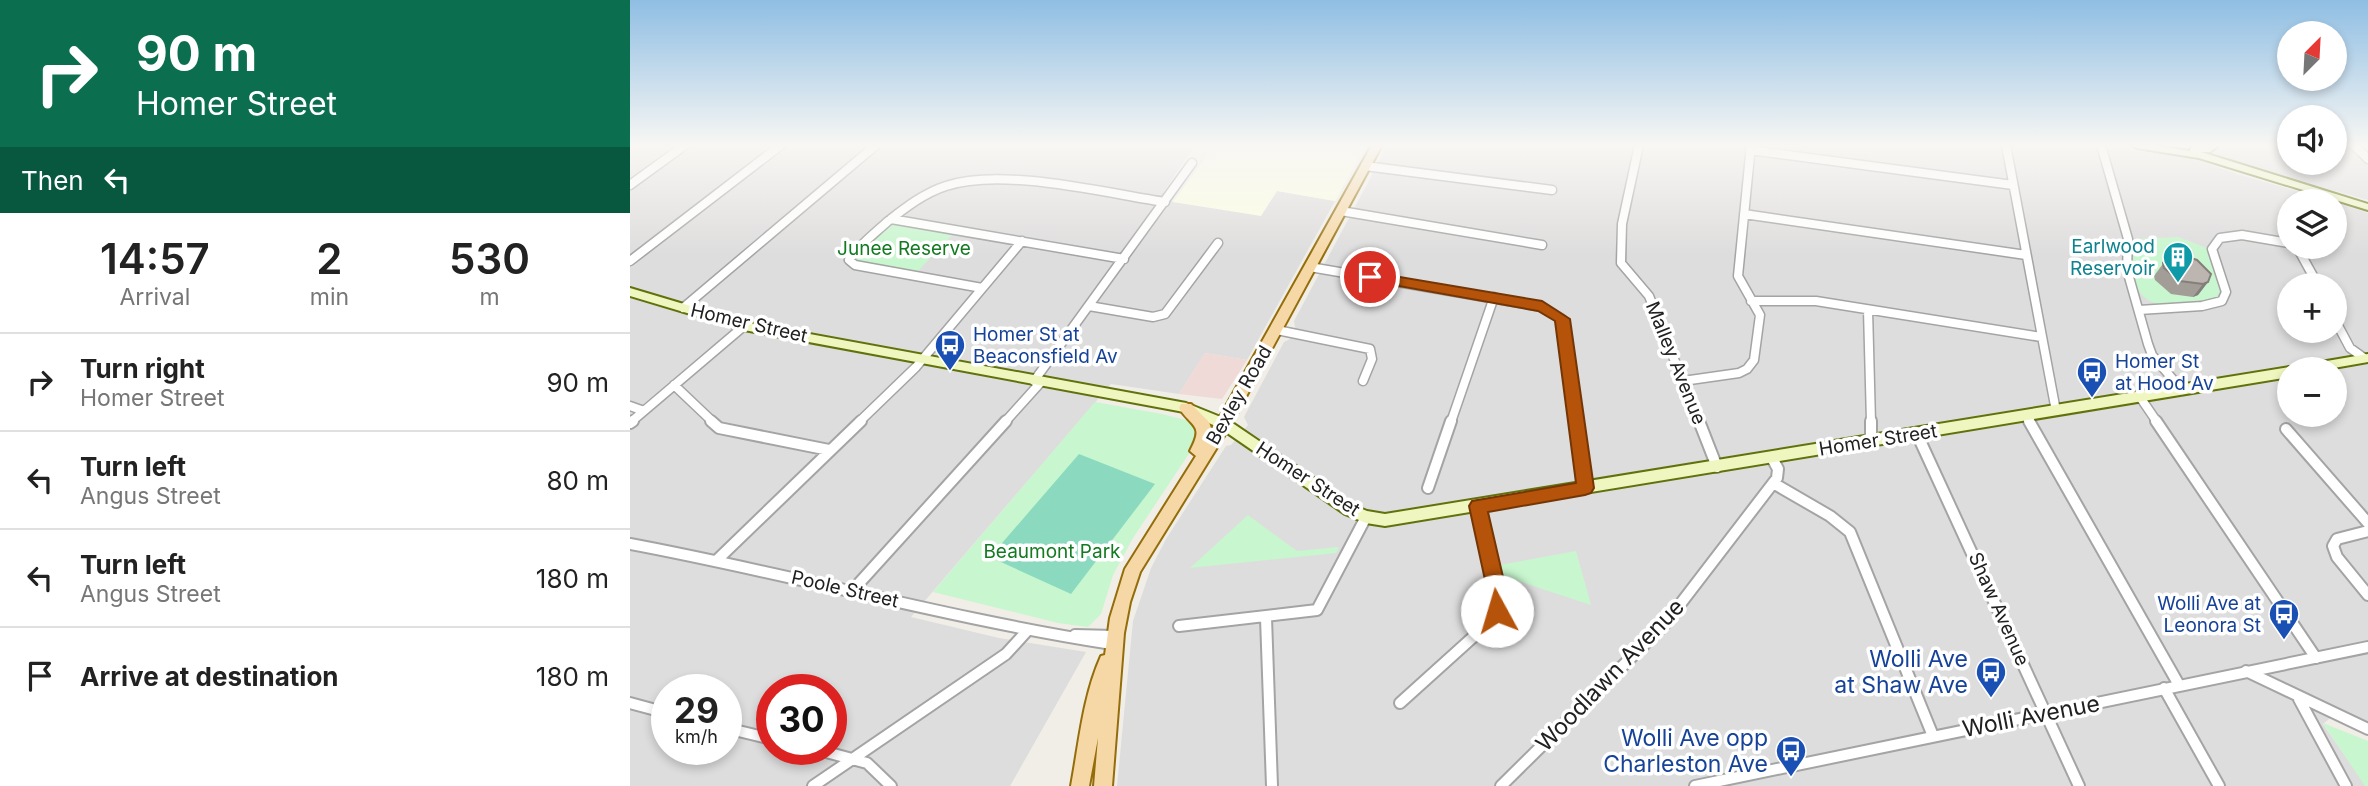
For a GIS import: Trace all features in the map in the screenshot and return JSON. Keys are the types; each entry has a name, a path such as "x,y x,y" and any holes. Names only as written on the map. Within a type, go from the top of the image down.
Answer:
{"main road":[{"name":"Bexley Road","path":"1080,786 1097,697 1124,592 1133,569 1224,424 1357,182"},
{"path":"1186,408 1201,421 1205,432 1189,467 1187,482"},
{"name":"Bexley Road","path":"1103,786 1113,642"}],"street":[{"path":"630,261 733,182"},
{"path":"683,308 830,182"},
{"path":"961,182 925,194 891,219 851,256 850,263 982,288"},
{"path":"1033,182 1165,202"},
{"path":"852,591 1037,381 1179,182"},
{"path":"1488,182 1552,190"},
{"name":"Malley Avenue","path":"1631,182 1619,257 1622,265 1649,296 1717,467"},
{"path":"1683,381 1738,373 1751,366 1755,358 1760,314 1738,276 1747,182"},
{"path":"1990,182 2013,185"},
{"path":"2012,182 2056,411"},
{"path":"2112,182 2128,239 2125,261 2152,355 2182,390"},
{"path":"2286,182 2368,207"},
{"path":"1341,211 1542,245"},
{"path":"1744,214 2026,254"},
{"path":"891,219 1125,259"},
{"path":"2139,310 2202,306 2222,301 2226,292 2212,249 2220,238 2242,234 2277,241"},
{"path":"717,560 922,360 1021,242"},
{"path":"1089,306 1153,317 1165,314 1218,243"},
{"path":"1310,267 1548,309 1562,319 1585,488"},
{"name":"Homer Street","path":"630,292 744,326 1186,408 1224,424 1346,508 1366,517 1394,520 2277,374"},
{"path":"1428,488 1494,298"},
{"path":"1751,301 1807,300 2041,337"},
{"path":"1868,310 1871,441"},
{"path":"630,423 744,326"},
{"path":"1277,330 1370,349 1372,359 1363,381"},
{"path":"2347,342 2350,348 2366,358"},
{"path":"2347,361 2366,358"},
{"path":"674,385 719,428 829,450"},
{"path":"2140,397 2316,658"},
{"path":"630,406 644,411"},
{"path":"2026,415 2179,685"},
{"path":"2286,429 2368,523"},
{"name":"Shaw Avenue","path":"1917,434 2079,786"},
{"path":"1772,458 1779,474 1773,484 1830,516 1850,532 1933,736"},
{"name":"Woodlawn Avenue","path":"1502,786 1665,624 1773,484"},
{"path":"1400,703 1492,620 1497,611 1499,603 1478,506"},
{"path":"1178,626 1266,618 1317,610 1366,517"},
{"path":"2368,531 2334,542 2333,551 2368,595"},
{"name":"Poole Street","path":"630,544 717,560 1027,631 1113,642"},
{"path":"1266,618 1272,786"},
{"path":"813,786 1006,654 1027,631"},
{"name":"Wolli Avenue","path":"1695,786 2368,648"},
{"path":"2246,671 2368,729"},
{"path":"2164,688 2219,786"},
{"path":"2298,697 2346,786"},
{"path":"630,703 651,709"},
{"path":"847,757 867,763 891,786"}],"shaded area":[{"path":"630,182 1171,182 1163,193 1173,202 1277,191 1335,201 1247,360 1205,353 1179,394 1111,384 911,617 999,638 1086,652 1010,786 630,786"},
{"path":"1188,182 1346,182 1335,201 1277,191 1261,216 1173,202"},
{"path":"1368,182 2264,182 2290,189 2277,189 2277,259 2347,259 2347,206 2368,213 2368,722 2339,711 2323,724 2366,786 1117,786 1133,621 1151,568 1166,539 1226,446 1231,445 1248,425 1244,417 1284,342 1290,339 1295,327 1294,321"},
{"path":"2302,182 2368,182 2368,200 2347,194 2347,189 2328,189"},
{"path":"1205,353 1247,360 1222,399 1179,394"}],"green space":[{"name":"Junee Reserve","path":"894,222 953,234 916,273 854,260"},
{"path":"2178,237 2207,248 2220,291 2216,298 2201,303 2168,305 2145,298 2138,290 2133,268 2135,239"},
{"name":"Beaumont Park","path":"1095,402 1197,423 1194,446 1133,538 1113,575 1101,614 1088,627 1058,623 933,592"},
{"path":"1079,454 1155,484 1071,594 990,557"},
{"path":"1248,515 1297,551 1339,547 1336,553 1190,568"},
{"path":"1576,551 1591,605 1503,576 1500,565"},
{"path":"2323,723 2368,741 2368,786 2365,786"}],"building":[{"path":"2181,255 2197,260 2211,274 2208,282 2203,284 2180,281 2164,268 2163,263 2168,257"}],"place":[{"name":"Earlwood Reservoir","path":"2178,284"},
{"name":"Homer St at Beaconsfield Av","path":"950,372"},
{"name":"Homer St at Hood Av","path":"2092,399"},
{"name":"Wolli Ave at Leonora St","path":"2284,641"},
{"name":"Wolli Ave at Shaw Ave","path":"1991,699"},
{"name":"Wolli Ave opp Charleston Ave","path":"1791,778"}],"route":[{"path":"1370,277 1542,307 1562,319 1585,488 1478,506 1499,603 1497,611"}]}
